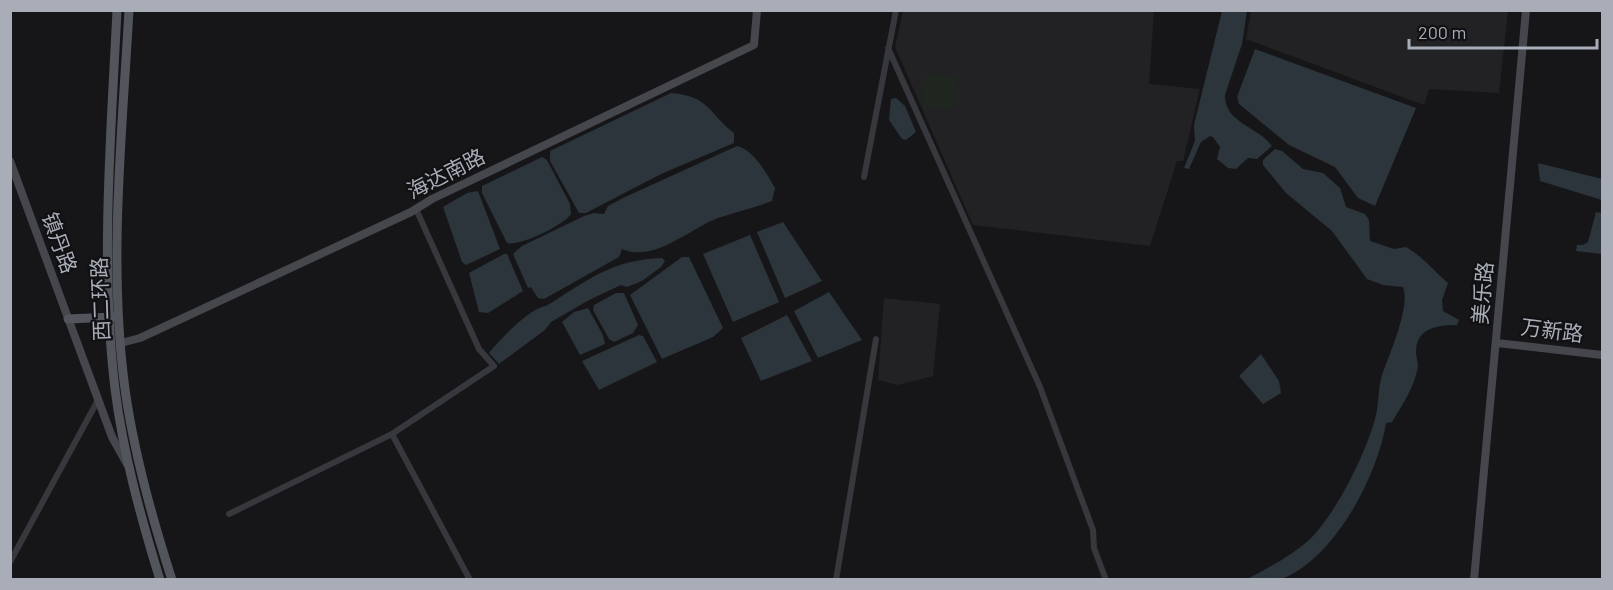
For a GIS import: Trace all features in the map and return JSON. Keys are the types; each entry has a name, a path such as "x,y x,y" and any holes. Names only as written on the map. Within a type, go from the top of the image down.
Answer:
{"main road":[{"name":"西二环路","path":"117,10 107,246 114,317 121,343 125,389 149,509 172,579"},
{"name":"西二环路","path":"129,10 114,317 115,390 139,511 160,579"},
{"path":"68,319 114,317"},
{"path":"131,470 141,468"}],"street":[{"name":"海达南路","path":"121,343 140,339 416,209 432,199 754,45 757,10"},
{"path":"864,177 896,10"},
{"name":"美乐路","path":"1474,579 1526,10"},
{"path":"888,48 1040,387 1093,530 1094,548 1106,579"},
{"name":"镇丹路","path":"10,161 112,437 131,470"},
{"path":"229,514 392,434 494,366 479,349 416,209"},
{"path":"836,579 876,339"},
{"name":"万新路","path":"1497,343 1602,356"},
{"path":"10,562 98,400"},
{"path":"392,434 470,579"}],"shaded area":[{"path":"903,11 1154,11 1149,84 1200,89 1183,161 1177,161 1150,246 973,225 895,47"},
{"path":"1222,11 1247,11 1242,44 1225,95 1226,105 1236,119 1266,139 1272,146 1257,159 1248,158 1236,169 1228,168 1217,159 1220,147 1210,136 1201,142 1189,169 1184,168 1195,141 1194,125"},
{"path":"1251,11 1508,11 1499,93 1429,89 1424,105 1246,39"},
{"path":"1255,49 1416,108 1375,206 1358,198 1335,167 1289,145 1239,104 1237,97"},
{"path":"926,74 956,77 953,110 922,107"},
{"path":"671,93 694,98 708,107 734,133 734,143 661,174 586,213 579,213 550,161 550,151"},
{"path":"896,98 905,106 916,132 906,140 902,139 889,120 891,99"},
{"path":"737,146 749,152 768,176 775,188 772,201 718,218 659,248 646,252 622,249 619,257 544,299 538,298 531,287 528,288 513,254 522,246 584,216 594,213 604,214 608,206 623,198"},
{"path":"1275,149 1282,151 1303,169 1323,173 1340,188 1346,207 1365,214 1369,220 1370,241 1394,249 1406,247 1428,264 1448,283 1442,300 1443,311 1459,320 1457,325 1436,327 1424,332 1420,337 1416,352 1418,366 1411,388 1392,422 1386,423 1374,466 1364,489 1337,533 1303,567 1284,578 1266,580 1247,579 1287,556 1309,540 1330,515 1358,464 1372,430 1381,380 1402,318 1405,295 1403,287 1383,285 1367,279 1332,231 1286,193 1263,165 1263,160"},
{"path":"542,157 547,160 570,204 571,214 560,224 541,234 521,242 507,243 482,193 482,186"},
{"path":"1538,163 1602,179 1602,200 1540,181"},
{"path":"478,191 500,249 466,265 462,262 443,207 467,193"},
{"path":"1596,212 1602,213 1602,254 1576,251 1577,245 1588,242"},
{"path":"783,222 822,281 785,298 757,232"},
{"path":"750,235 779,302 733,322 703,254"},
{"path":"507,254 523,291 488,313 479,312 469,273"},
{"path":"682,257 689,257 723,328 713,337 662,359 630,295"},
{"path":"662,258 665,261 661,267 642,281 627,287 621,285 551,322 545,330 499,364 489,353 507,333 532,312 588,280 614,267"},
{"path":"829,292 862,340 818,358 794,311"},
{"path":"616,293 624,293 638,325 633,333 614,342 609,339 593,310 594,305"},
{"path":"884,298 940,304 933,376 898,385 878,380"},
{"path":"588,308 603,335 605,344 580,355 562,322 574,312"},
{"path":"787,315 812,361 761,381 741,338"},
{"path":"639,335 643,336 657,362 599,390 582,361"},
{"path":"1261,354 1279,381 1281,393 1263,404 1239,376"}]}
